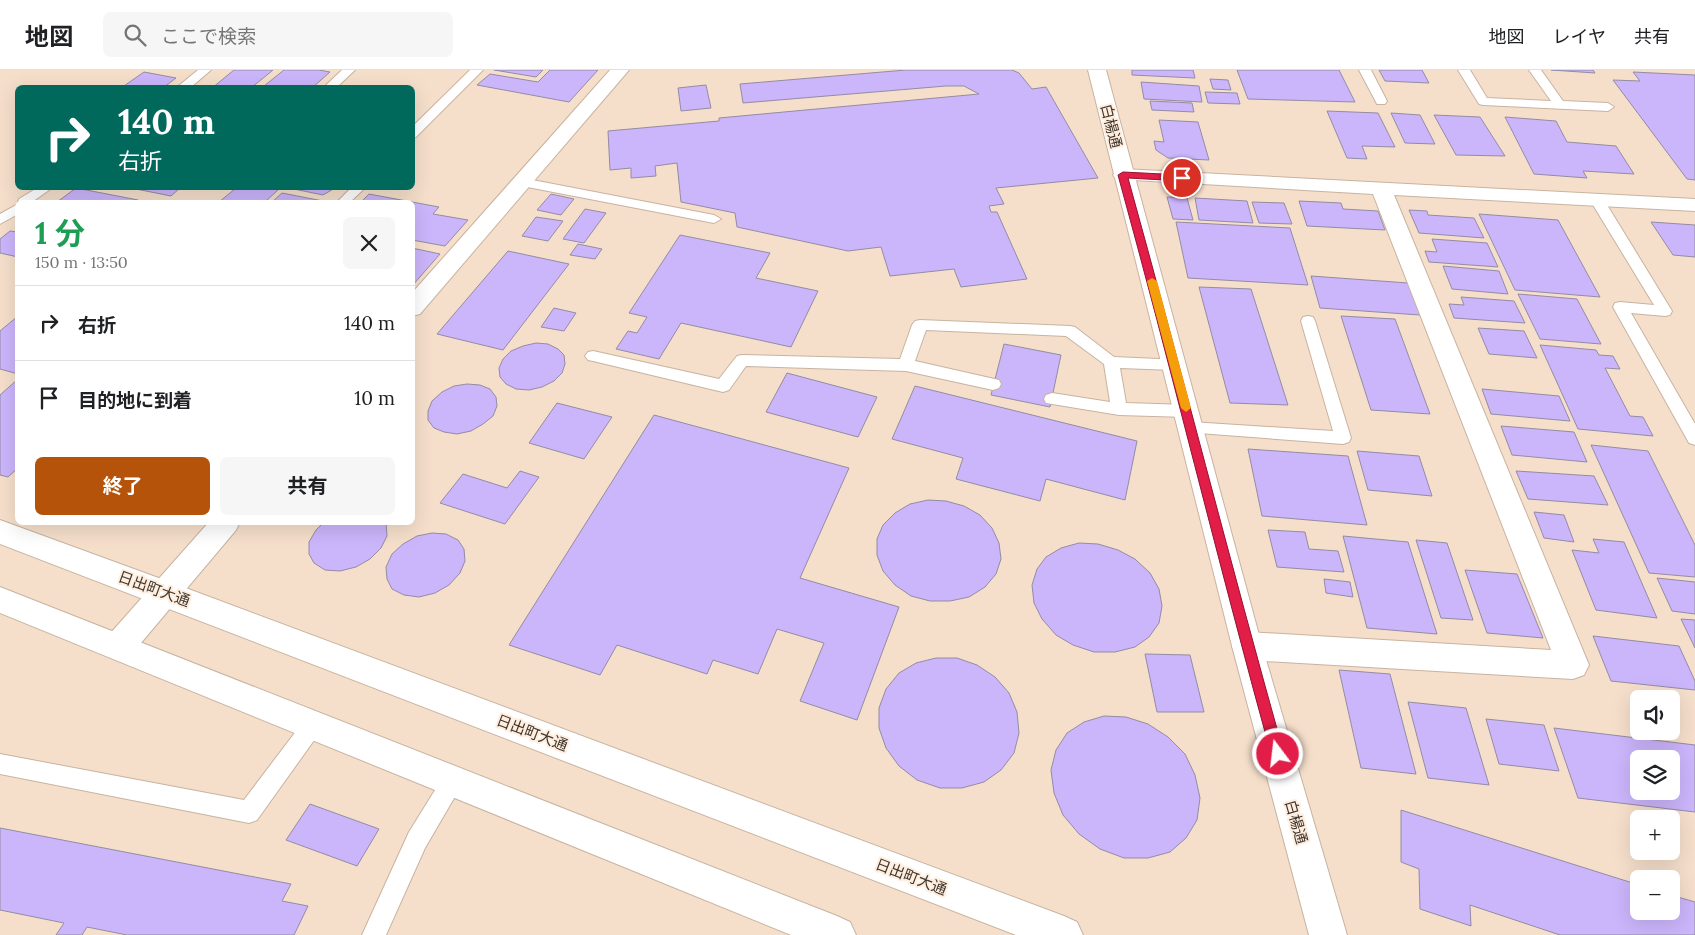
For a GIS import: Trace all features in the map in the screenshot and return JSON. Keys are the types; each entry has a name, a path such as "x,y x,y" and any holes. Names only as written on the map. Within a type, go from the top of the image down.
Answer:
{"street":[{"path":"415,305 620,70"},
{"name":"白楊通","path":"1097,70 1247,646 1328,935"},
{"path":"1123,175 1695,205"},
{"path":"1247,646 1573,665 1381,189"},
{"path":"119,646 223,525"},
{"name":"日出町大通","path":"0,532 1064,935"},
{"path":"0,600 119,646 837,935"}],"lane":[{"path":"186,85 206,70"},
{"path":"332,85 349,70"},
{"path":"415,131 477,70"},
{"path":"1365,70 1381,101"},
{"path":"1464,70 1483,101 1608,107"},
{"path":"1535,70 1560,105"},
{"path":"522,182 714,220"},
{"path":"27,200 42,190"},
{"path":"345,200 356,190"},
{"path":"1598,200 1665,311 1620,307 1695,438"},
{"path":"0,220 15,210"},
{"path":"1052,399 1189,420 1343,438 1308,321"},
{"path":"906,365 920,325 1070,331 1111,362 1175,364"},
{"path":"593,356 723,386 742,360 906,365 993,384"},
{"path":"1111,362 1119,409"},
{"path":"0,764 249,812 313,725"},
{"path":"374,935 417,840 453,781"}],"building":[{"path":"234,70 273,70 255,85 216,85"},
{"path":"284,70 319,70 330,72 315,85 265,85"},
{"path":"494,70 543,70 536,77"},
{"path":"550,70 598,70 569,102 477,85 490,74 538,82"},
{"path":"906,70 1012,70 1019,73 1032,89 1046,87 1098,178 996,188 1004,204 989,206 991,212 997,212 1027,279 961,287 954,269 890,276 881,247 848,251 737,227 735,213 681,202 677,163 655,166 656,176 631,178 631,168 610,170 608,131 719,121 719,118 979,94 964,86 946,86 743,103 740,84"},
{"path":"1132,70 1193,70 1195,78 1132,75"},
{"path":"1237,70 1339,70 1355,102 1248,99"},
{"path":"1379,70 1422,70 1429,83 1385,81"},
{"path":"1551,70 1593,70 1595,73"},
{"path":"144,72 176,78 167,85 125,85"},
{"path":"1633,72 1695,75 1695,180 1687,179 1613,80 1640,81"},
{"path":"1210,79 1228,80 1231,90 1213,89"},
{"path":"1141,82 1199,86 1202,102 1144,99"},
{"path":"706,85 711,108 681,111 678,88"},
{"path":"1205,92 1237,93 1240,104 1208,103"},
{"path":"1150,101 1192,103 1194,112 1152,110"},
{"path":"1327,111 1378,113 1395,147 1362,146 1367,159 1347,158"},
{"path":"1391,113 1420,115 1435,144 1405,143"},
{"path":"1434,115 1480,117 1505,156 1456,155"},
{"path":"1505,117 1556,121 1567,142 1616,146 1634,174 1583,171 1587,178 1534,174"},
{"path":"1159,120 1198,122 1209,160 1168,158 1156,150 1154,141 1164,142"},
{"path":"73,190 86,190 138,200 60,200"},
{"path":"141,190 178,190 171,196"},
{"path":"234,190 278,190 267,200 221,200"},
{"path":"299,190 332,190 323,195"},
{"path":"282,193 318,200 274,200"},
{"path":"369,194 401,200 363,200"},
{"path":"551,194 574,199 561,215 537,210"},
{"path":"1167,197 1187,198 1193,220 1173,219"},
{"path":"1195,198 1247,201 1253,223 1199,220"},
{"path":"1299,201 1341,203 1343,209 1378,211 1385,230 1307,226"},
{"path":"1252,202 1284,203 1292,224 1259,223"},
{"path":"415,203 439,207 433,214 468,220 445,246 415,241"},
{"path":"585,209 606,213 584,243 563,239"},
{"path":"1409,210 1427,211 1428,215 1474,218 1484,238 1419,233"},
{"path":"1479,214 1558,220 1600,297 1515,290"},
{"path":"536,217 563,221 548,241 522,236"},
{"path":"1176,222 1290,228 1308,285 1188,278"},
{"path":"1651,222 1695,225 1695,257 1673,255"},
{"path":"10,231 15,232 15,256 0,253 0,239"},
{"path":"680,235 770,253 756,278 818,291 791,347 681,323 659,359 616,349 628,331 637,333 647,317 629,313"},
{"path":"1432,239 1487,243 1498,267 1429,262 1425,251 1437,252"},
{"path":"578,244 602,249 595,259 570,255"},
{"path":"415,249 440,254 415,283"},
{"path":"508,251 569,264 503,350 437,334"},
{"path":"1443,266 1499,271 1508,294 1452,289"},
{"path":"1311,276 1408,283 1420,315 1320,308"},
{"path":"1199,287 1251,289 1288,405 1230,403"},
{"path":"1518,294 1577,299 1601,344 1540,339"},
{"path":"1461,297 1514,301 1525,323 1454,318 1449,304 1464,305"},
{"path":"554,308 576,313 564,331 541,327"},
{"path":"1341,316 1395,319 1430,414 1371,410"},
{"path":"15,318 15,373 0,369 0,331"},
{"path":"1478,328 1524,331 1537,358 1489,354"},
{"path":"536,343 548,344 558,349 564,355 565,364 562,373 554,381 542,387 529,390 516,389 506,384 500,377 499,368 503,359 511,351"},
{"path":"1004,344 1061,355 1050,407 991,395"},
{"path":"1540,345 1596,350 1599,355 1613,356 1620,369 1605,368 1630,416 1643,417 1653,436 1578,429"},
{"path":"787,373 877,397 858,437 766,412"},
{"path":"15,382 15,471 8,477 0,475 0,395"},
{"path":"480,385 490,389 496,397 497,406 493,416 471,431 457,434 434,428 428,420 428,411 432,401 442,392 454,386"},
{"path":"915,386 1137,441 1125,500 1046,479 1040,501 956,479 963,458 892,439"},
{"path":"1482,389 1559,396 1570,421 1491,414"},
{"path":"557,403 612,417 584,459 529,443"},
{"path":"654,415 849,468 800,578 899,607 857,720 800,701 824,643 777,629 758,674 713,660 707,674 617,645 600,675 509,645"},
{"path":"1501,426 1574,432 1587,462 1512,455"},
{"path":"1591,445 1648,451 1695,545 1695,577 1649,573"},
{"path":"1248,449 1348,456 1367,525 1262,516"},
{"path":"1357,451 1419,456 1432,496 1368,490"},
{"path":"520,471 539,477 505,524 440,503 463,474 507,488"},
{"path":"1516,471 1594,476 1608,505 1528,499"},
{"path":"928,500 946,501 964,506 980,515 992,528 999,543 1001,559 996,574 985,587 969,597 950,601 930,601 911,596 895,585 883,571 877,555 877,539 883,525 895,513 910,504"},
{"path":"1534,512 1564,515 1574,542 1544,538"},
{"path":"321,525 386,525 387,536 381,548 370,559 356,567 340,571 325,570 314,563 309,554 309,542"},
{"path":"1268,530 1305,532 1309,549 1338,551 1344,572 1277,567"},
{"path":"432,533 446,534 458,540 464,549 465,561 460,573 449,585 435,593 419,597 404,595 392,589 387,579 386,567 392,554 403,544 417,536"},
{"path":"1343,536 1408,542 1437,634 1367,628"},
{"path":"1593,539 1624,542 1657,618 1596,610 1572,550 1599,553"},
{"path":"1416,540 1447,543 1473,620 1441,618"},
{"path":"1079,543 1098,544 1118,550 1135,559 1150,573 1159,589 1162,606 1159,623 1149,637 1135,647 1115,652 1094,652 1073,645 1056,635 1042,619 1034,603 1032,585 1037,569 1046,557 1061,548"},
{"path":"1465,570 1517,574 1543,638 1487,633"},
{"path":"1657,578 1695,582 1695,614 1672,611"},
{"path":"1324,579 1350,582 1353,597 1326,593"},
{"path":"1681,619 1695,620 1695,648"},
{"path":"1593,636 1679,646 1695,681 1695,690 1611,681"},
{"path":"1145,654 1190,655 1204,712 1157,712"},
{"path":"936,658 957,658 977,665 995,677 1009,693 1017,712 1019,733 1014,753 1001,770 984,782 962,788 940,788 917,780 899,766 886,748 879,728 879,708 886,689 899,673 916,663"},
{"path":"1339,670 1390,674 1416,774 1361,768"},
{"path":"1408,702 1466,708 1489,785 1428,778"},
{"path":"1104,716 1126,717 1148,724 1168,737 1185,754 1195,775 1200,798 1197,820 1186,838 1170,852 1148,858 1124,858 1100,849 1079,834 1063,815 1054,793 1051,770 1056,750 1067,733 1084,722"},
{"path":"1486,719 1544,725 1559,771 1499,764"},
{"path":"1554,728 1630,737 1630,740 1654,740 1695,745 1695,812 1578,798"},
{"path":"310,804 379,829 357,866 286,840"},
{"path":"1401,810 1630,882 1630,920 1680,920 1680,898 1695,902 1695,935 1560,935 1470,905 1471,926 1420,909 1419,869 1401,862"},
{"path":"0,828 291,884 282,901 308,906 294,935 127,935 87,927 82,935 56,935 64,923 0,910"}],"slow traffic":[{"path":"1152,281 1186,408"}],"route":[{"path":"1182,178 1123,175 1175,364 1247,646 1278,754"}]}
